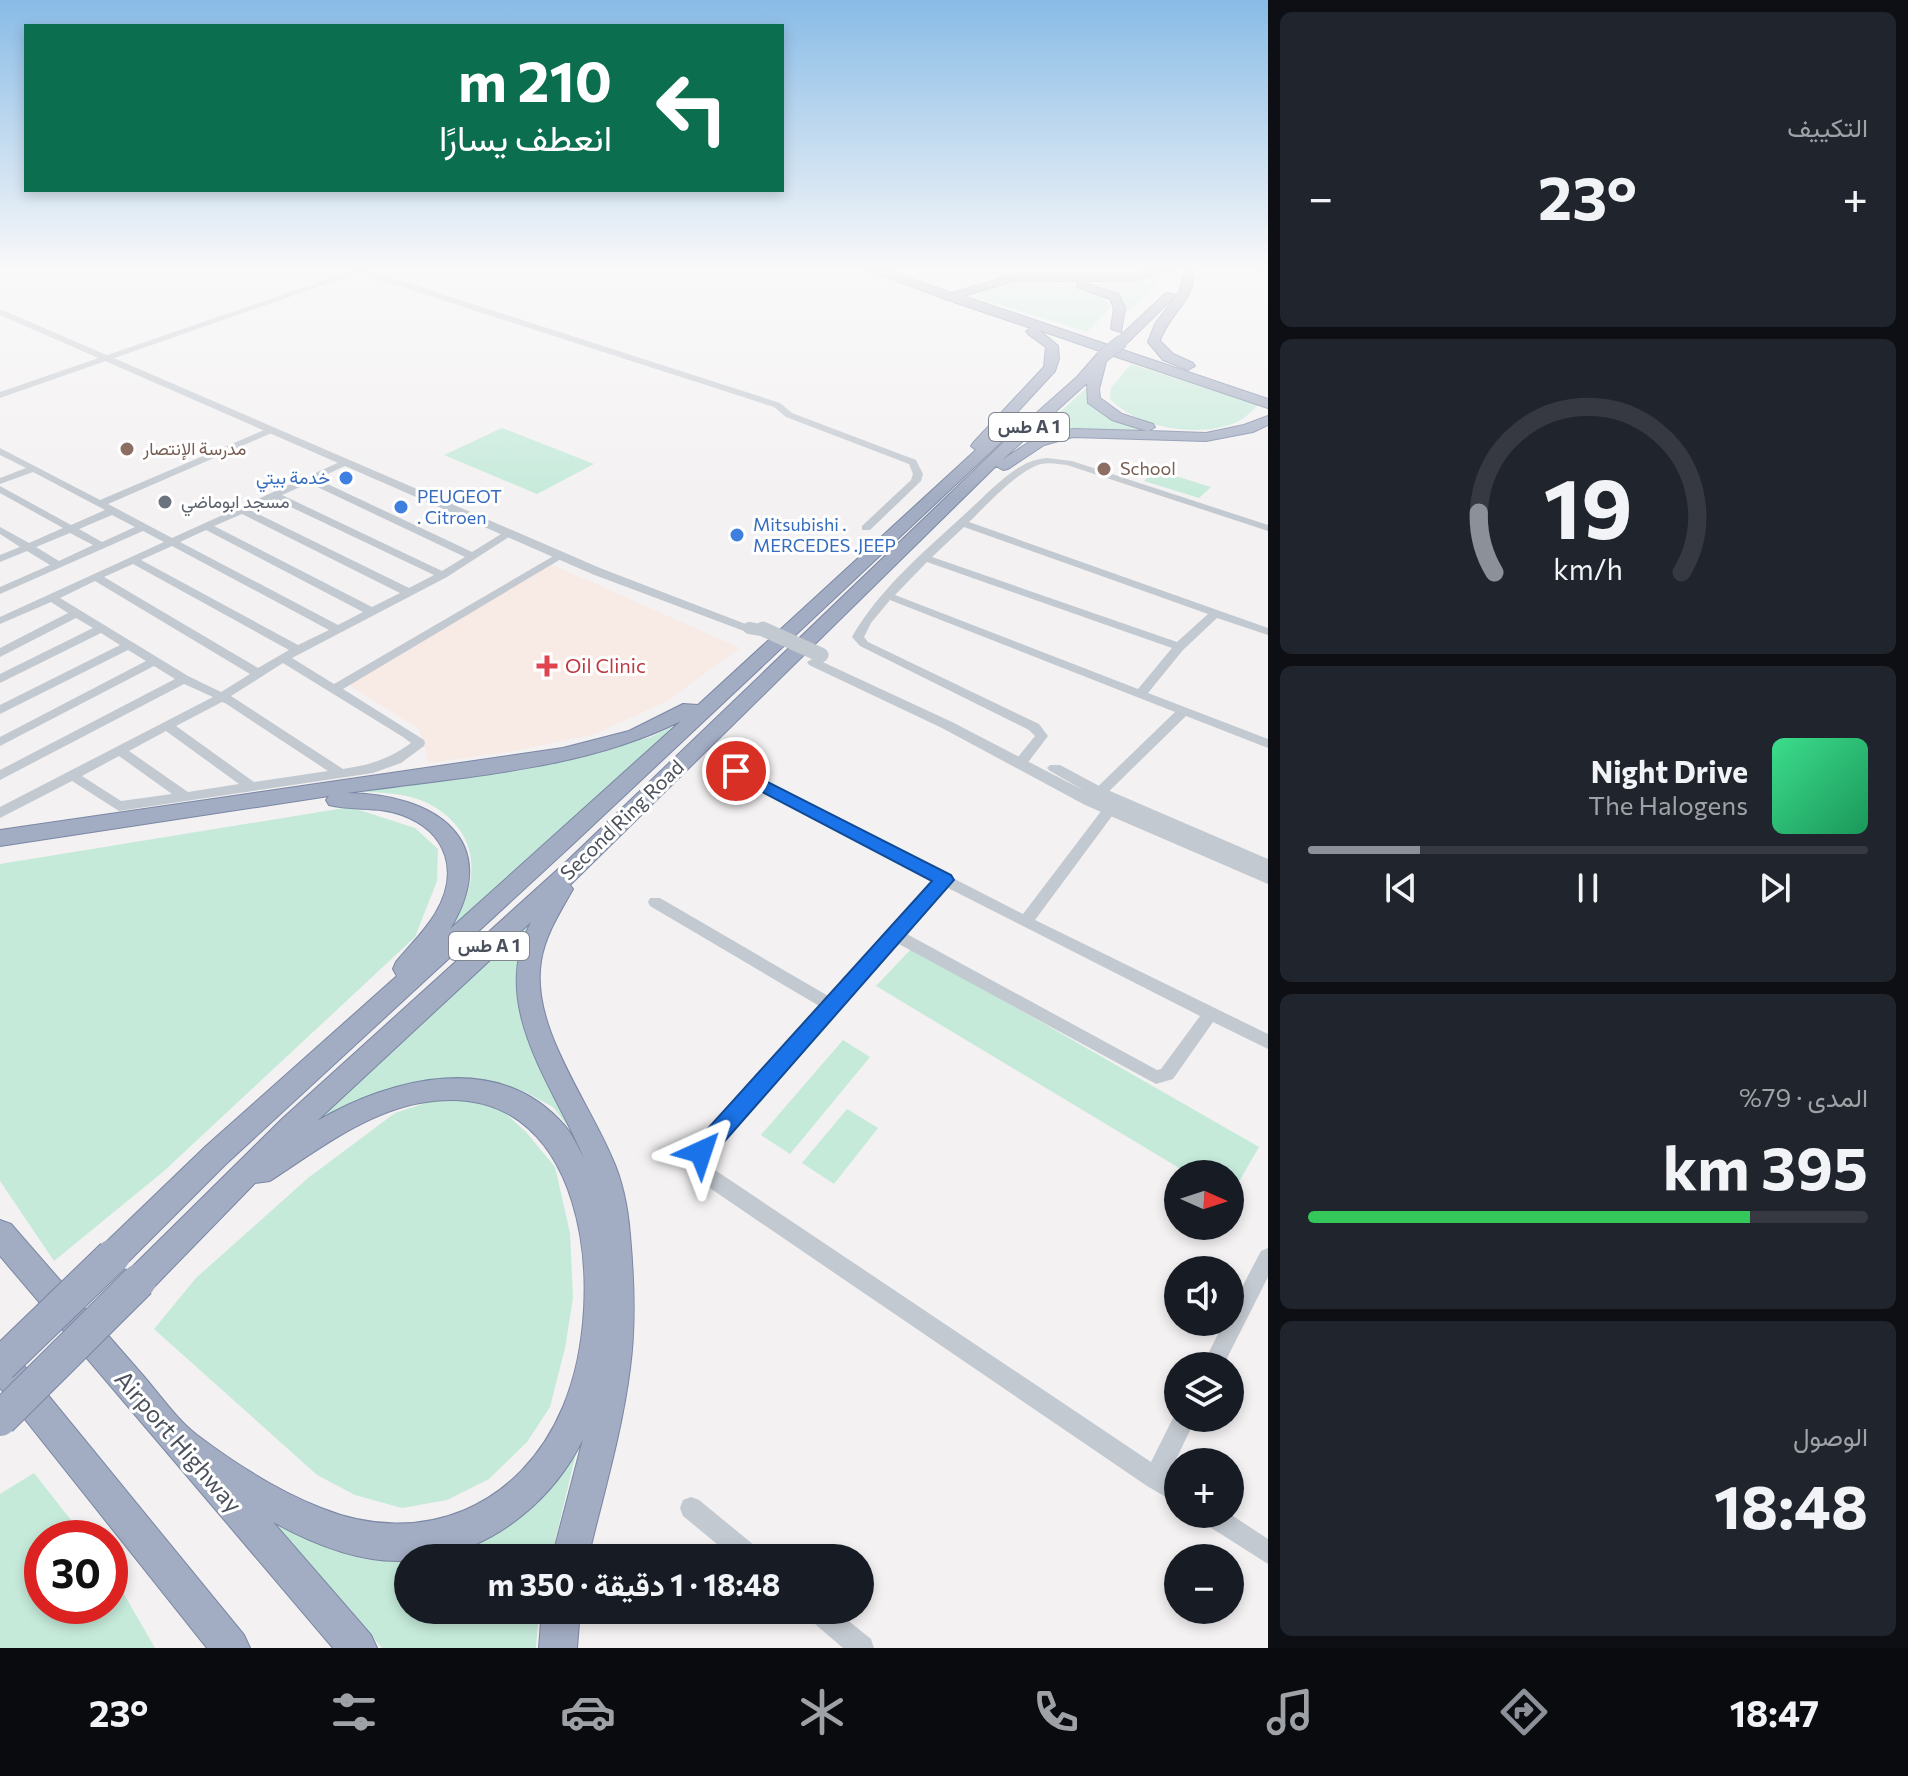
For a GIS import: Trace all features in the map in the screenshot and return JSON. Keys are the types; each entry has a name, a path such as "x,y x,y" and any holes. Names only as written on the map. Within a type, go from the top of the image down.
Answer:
{"highway":[{"path":"955,486 1050,368 1052,346"},
{"path":"1097,346 1268,401"},
{"path":"1107,346 1098,357 1092,389 1093,400 1107,412 1169,431 1207,432 1237,426 1268,410"},
{"path":"1108,346 1241,389"},
{"path":"1158,346 1168,357 1268,401"},
{"name":"Second Ring Road","path":"0,1419 219,1198 574,868 955,486 1012,442 1082,380 1098,357"},
{"name":"Second Ring Road","path":"0,1363 216,1155 565,839 722,690 1098,357"},
{"path":"955,486 1056,437 1087,432 1206,437 1248,429 1268,420"},
{"path":"0,838 563,754 636,735 722,690"},
{"path":"0,850 334,800 364,798 416,810 435,821 450,837 458,858 458,884 452,905 437,928 368,1015"},
{"path":"573,1544 613,1369 618,1318 615,1232 609,1190 599,1158 541,1037 529,994 527,972 540,927 574,868"},
{"path":"179,1443 261,1498 332,1530 368,1540 408,1543 450,1535 492,1519 530,1488 548,1464 579,1409 594,1344 599,1282 595,1236 585,1192 572,1157 549,1128 510,1100 485,1091 461,1088 418,1090 377,1103 344,1118 219,1198"},
{"name":"Airport Highway","path":"0,1234 358,1648"},
{"path":"0,1363 231,1648"},
{"path":"558,1648 560,1624"}],"street":[{"path":"79,346 561,556 749,628 758,636 818,659 1095,796 1268,866"},
{"path":"0,395 141,346"},
{"path":"595,346 777,405 789,415 913,462 918,474 916,481 866,528"},
{"path":"99,504 271,430"},
{"path":"0,451 338,630"},
{"path":"1024,759 1042,736 1034,727 860,640 858,634 925,558 1016,474 1033,462 1046,459 1078,466 1268,528"},
{"path":"0,621 344,463"},
{"path":"0,481 33,469"},
{"path":"309,479 474,557"},
{"path":"0,489 102,546"},
{"path":"274,495 443,575"},
{"path":"242,510 409,593"},
{"path":"0,559 112,511"},
{"path":"963,523 1268,632"},
{"path":"206,526 372,612"},
{"path":"0,591 143,527"},
{"path":"0,530 58,565"},
{"path":"0,813 220,698 283,658 443,575 510,533"},
{"path":"334,689 561,556"},
{"path":"925,558 1179,647"},
{"path":"135,561 298,650"},
{"path":"0,574 16,583"},
{"path":"97,578 259,674"},
{"path":"889,596 1268,744"},
{"path":"52,598 184,679 229,700 341,774"},
{"path":"0,653 76,613"},
{"path":"1140,694 1179,647 1216,613"},
{"path":"0,679 103,628"},
{"path":"0,710 128,645"},
{"path":"72,775 119,806 383,767 419,741 283,658"},
{"path":"0,742 155,661"},
{"path":"0,776 184,679"},
{"path":"1095,796 1184,711"},
{"path":"167,726 252,787"},
{"path":"120,751 186,797"},
{"path":"736,771 1025,922 1268,1042"},
{"path":"1095,796 1110,809 1268,878"},
{"path":"1025,922 1110,809"},
{"path":"944,880 834,1007 701,1152 697,1164 700,1169 1164,1484"},
{"path":"655,902 834,1007"},
{"path":"897,936 1156,1077 1167,1074 1210,1014"},
{"path":"1219,1352 1268,1257"},
{"path":"1155,1478 1178,1432"},
{"path":"691,1508 735,1544"},
{"path":"1231,1528 1268,1552"},
{"path":"833,1624 862,1648"}],"shaded area":[{"name":"Oil Clinic","path":"548,563 740,648 667,701 595,734 514,751 429,763 419,729 349,685"}],"green space":[{"path":"1131,364 1258,405 1242,419 1224,426 1189,430 1154,424 1137,418 1110,399 1111,388"},
{"path":"1090,385 1090,398 1149,431 1187,436 1083,431 1035,442 1030,439"},
{"path":"502,428 594,464 537,494 444,455"},
{"path":"1156,470 1211,487 1199,498 1144,481"},
{"path":"681,722 440,942 453,925 469,888 472,869 470,851 462,834 450,819 422,800 346,791 572,756 651,737"},
{"path":"350,807 415,828 438,849 437,881 415,937 164,1171 54,1261 0,1181 0,864"},
{"path":"547,903 523,957 573,1133 553,1107 525,1092 494,1082 445,1079 303,1135"},
{"path":"912,948 1259,1147 1244,1173 1244,1160 1166,1160 876,986"},
{"path":"843,1040 870,1057 790,1154 761,1135"},
{"path":"435,1100 473,1100 504,1112 526,1132 555,1167 570,1233 573,1298 565,1348 550,1407 527,1442 489,1479 447,1500 402,1508 355,1495 317,1475 154,1329 196,1278 308,1178 395,1113"},
{"path":"847,1109 878,1128 834,1184 802,1163"},
{"path":"577,1449 554,1544 472,1544 492,1535"},
{"path":"34,1473 71,1520 24,1520 24,1624 128,1624 128,1601 155,1648 0,1648 0,1494"},
{"path":"268,1517 394,1552 394,1624 538,1624 536,1648 382,1648"}],"place":[{"name":"مدرسة الإنتصار","path":"127,449"},
{"name":"School","path":"1104,469"},
{"name":"خدمة بيتي","path":"346,478"},
{"name":"مسجد ابوماضي","path":"165,502"},
{"name":"PEUGEOT . Citroen","path":"401,507"},
{"name":"Mitsubishi . MERCEDES .JEEP","path":"737,535"},
{"name":"Oil Clinic","path":"547,666"}],"route":[{"path":"701,1152 876,960 944,880 736,771"}]}
